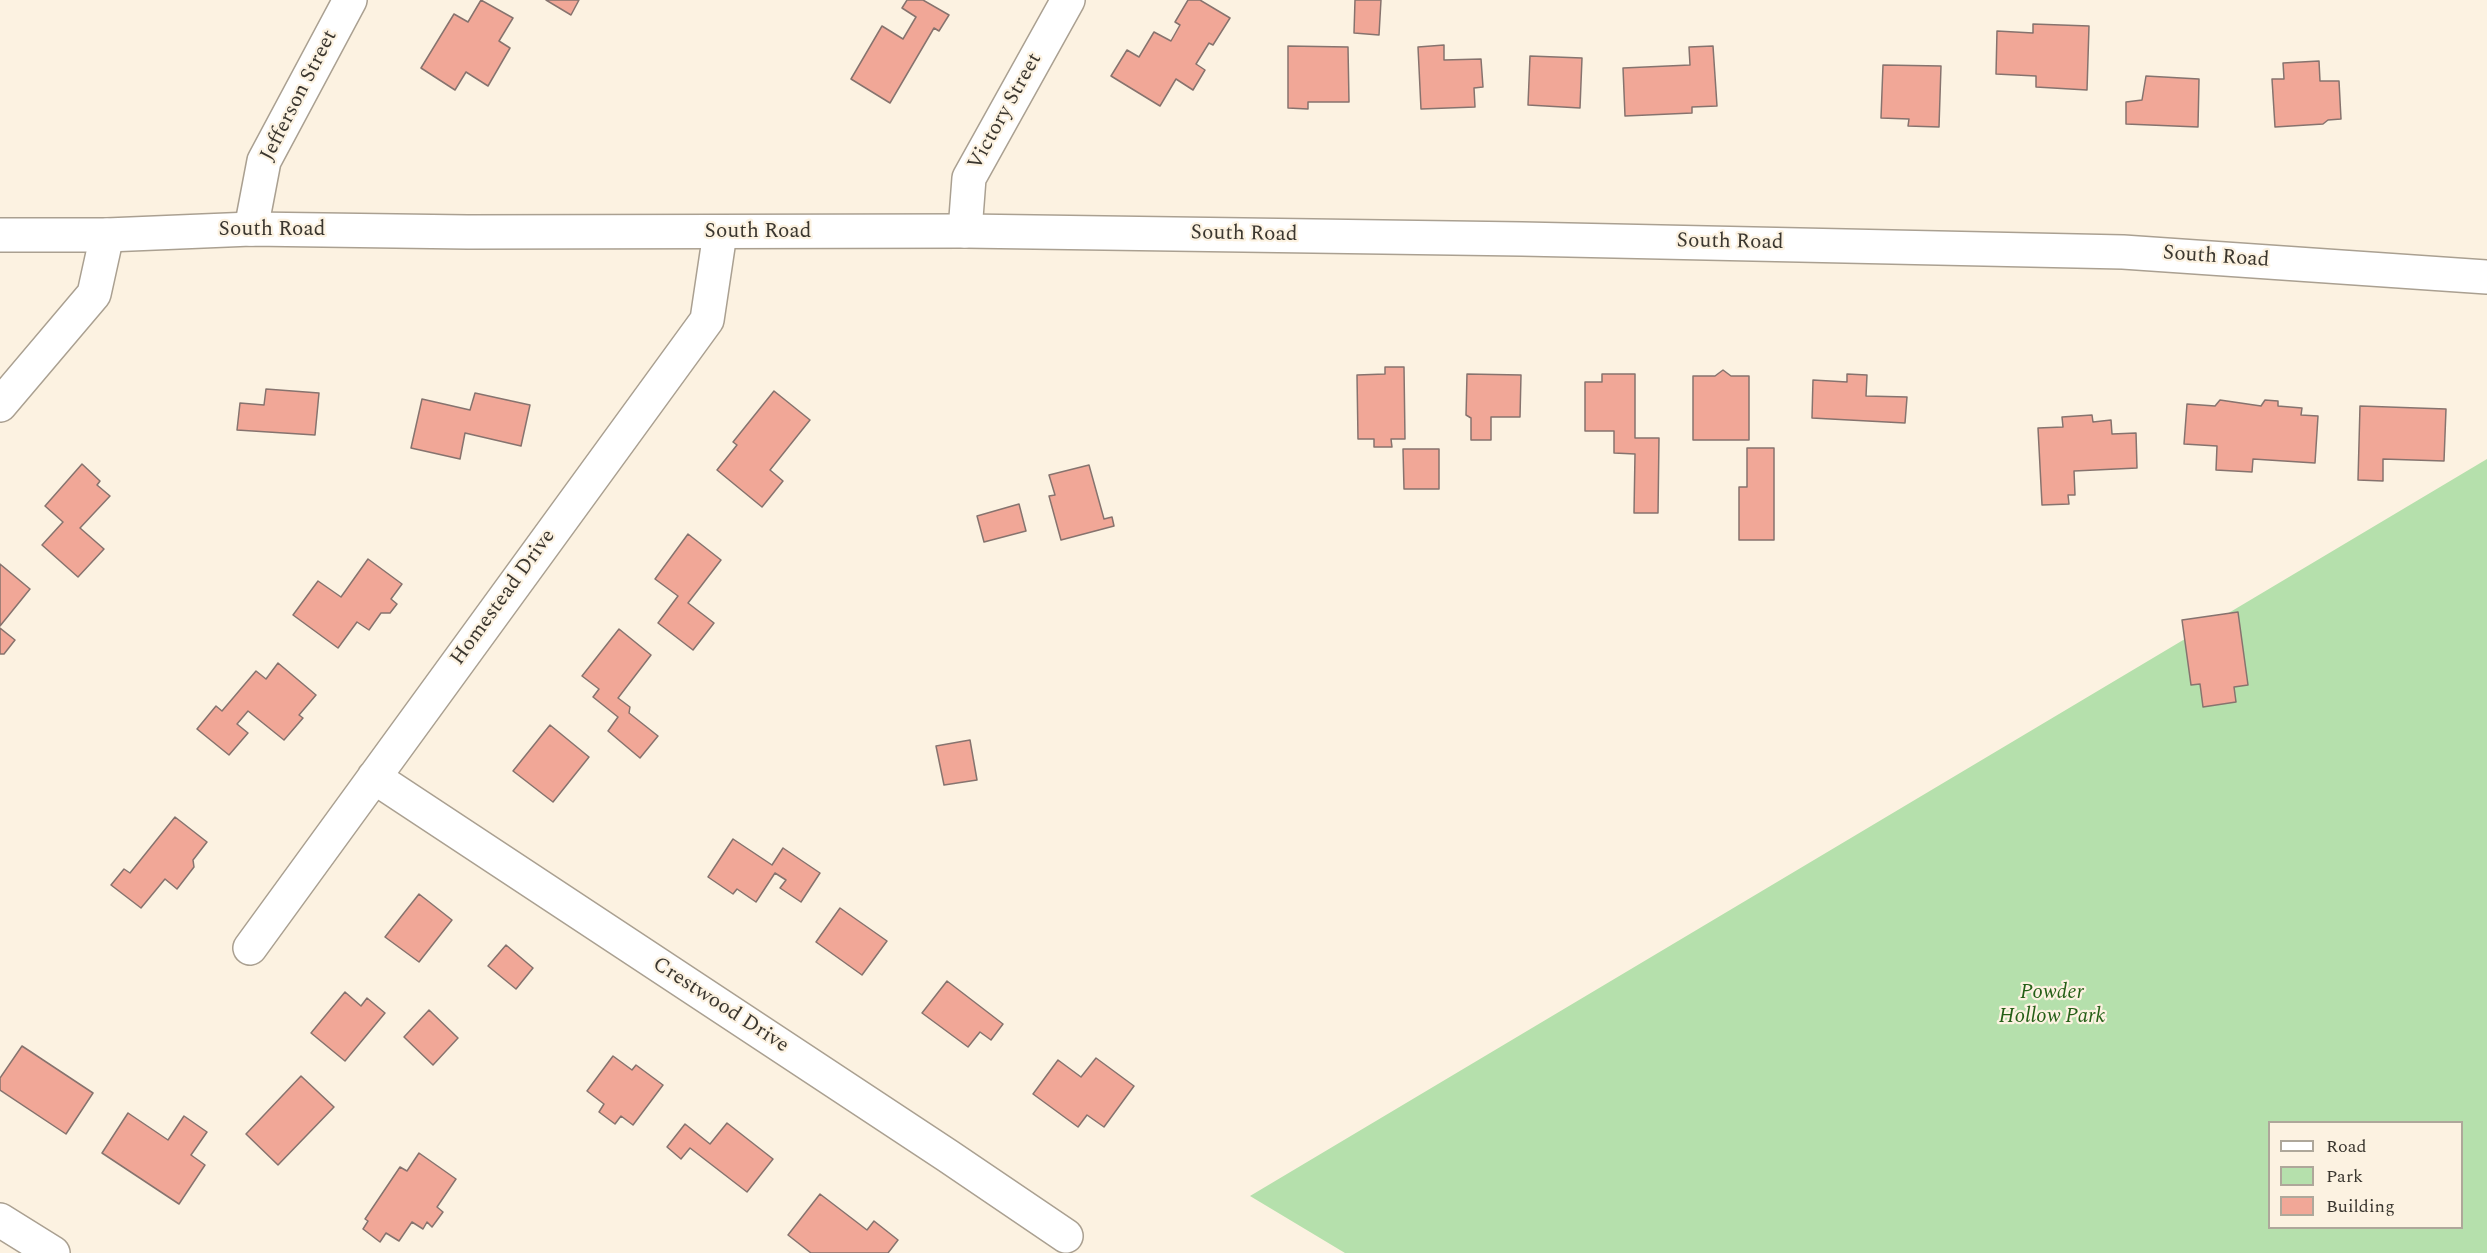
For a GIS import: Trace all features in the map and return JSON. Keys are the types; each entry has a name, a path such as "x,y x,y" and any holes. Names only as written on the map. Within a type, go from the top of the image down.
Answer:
{"main road":[{"name":"Jefferson Street","path":"251,229 264,160 350,0"},
{"name":"Victory Street","path":"965,231 969,178 1068,0"},
{"name":"South Road","path":"0,235 107,235 251,229 720,233 965,231 1533,239 2124,252 2487,277"},
{"name":"Homestead Drive","path":"250,948 707,320 720,233"},
{"path":"0,405 94,294 107,235"},
{"name":"Crestwood Drive","path":"374,777 1066,1236"},
{"path":"0,1220 52,1253"}],"green space":[{"name":"Powder Hollow Park","path":"2487,459 2487,1253 1345,1253 1250,1196"}],"building":[{"path":"481,0 513,18 499,41 510,48 488,86 466,72 455,90 421,68 454,14 468,22"},
{"path":"546,0 579,0 571,15"},
{"path":"907,0 923,0 949,15 939,31 934,28 890,103 851,79 882,26 903,39 916,17 902,8"},
{"path":"1188,0 1200,0 1230,18 1213,45 1209,43 1196,64 1205,70 1193,90 1176,79 1160,106 1111,76 1127,50 1139,57 1154,32 1171,41 1180,25 1175,22"},
{"path":"1355,0 1381,0 1379,35 1354,33"},
{"path":"2033,24 2089,26 2087,90 2036,87 2036,76 1996,74 1997,31 2033,33"},
{"path":"1444,45 1444,60 1481,59 1483,87 1474,88 1475,107 1421,109 1418,47"},
{"path":"1288,46 1348,47 1349,102 1308,102 1308,109 1288,108"},
{"path":"1713,46 1717,106 1692,107 1692,113 1625,116 1623,68 1690,65 1689,47"},
{"path":"1530,56 1582,58 1580,108 1528,105"},
{"path":"2319,61 2320,81 2339,81 2341,119 2328,120 2323,124 2275,127 2272,79 2284,79 2283,63"},
{"path":"1883,65 1941,66 1939,127 1908,126 1909,119 1881,118"},
{"path":"2146,76 2199,79 2198,127 2126,124 2126,102 2142,100"},
{"path":"1385,367 1404,367 1405,439 1391,439 1392,447 1374,447 1374,439 1358,439 1357,375 1385,374"},
{"path":"1723,370 1731,376 1749,376 1749,440 1693,440 1693,376 1715,376"},
{"path":"1467,374 1521,375 1520,417 1491,417 1491,440 1471,440 1471,418 1466,415"},
{"path":"1602,374 1635,374 1635,438 1659,438 1658,513 1634,513 1635,454 1614,453 1614,431 1585,431 1585,382 1602,382"},
{"path":"1847,374 1867,375 1866,396 1907,397 1905,423 1812,418 1813,380 1847,382"},
{"path":"266,389 319,393 315,435 237,430 240,403 264,405"},
{"path":"774,391 810,420 770,470 783,481 762,507 717,470 737,445 733,442"},
{"path":"475,393 530,405 521,446 465,433 460,459 411,448 422,399 470,410"},
{"path":"2220,400 2261,406 2265,400 2278,401 2278,406 2302,408 2301,415 2318,416 2315,463 2253,459 2252,472 2216,470 2217,446 2184,444 2187,404 2215,406"},
{"path":"2360,406 2446,409 2444,461 2383,459 2383,481 2358,480"},
{"path":"2092,415 2093,422 2111,420 2112,434 2136,433 2137,468 2074,471 2075,495 2068,495 2069,504 2042,505 2038,428 2063,427 2062,417"},
{"path":"1747,448 1774,448 1774,540 1739,540 1739,487 1747,487"},
{"path":"1403,449 1439,449 1439,489 1404,489"},
{"path":"82,464 100,481 97,485 110,496 80,528 104,549 78,577 42,545 63,522 45,506"},
{"path":"1089,465 1104,519 1112,517 1114,526 1061,540 1049,496 1055,495 1049,475"},
{"path":"1019,504 1026,531 984,542 977,516"},
{"path":"688,534 721,560 688,603 714,623 693,650 658,623 678,596 655,579"},
{"path":"368,559 402,584 391,599 397,604 390,613 381,613 369,630 357,622 338,648 293,615 318,581 341,597"},
{"path":"0,564 30,589 0,626"},
{"path":"2238,612 2248,685 2234,687 2236,702 2203,707 2200,684 2191,685 2182,620"},
{"path":"0,628 15,640 4,654 0,654"},
{"path":"619,629 651,655 618,698 630,707 629,713 658,736 640,758 608,731 618,717 593,697 599,689 582,676"},
{"path":"278,663 316,695 299,715 303,718 284,740 248,711 237,724 248,733 229,755 197,729 216,706 222,711 256,671 266,679"},
{"path":"550,725 589,757 553,802 513,771"},
{"path":"970,740 977,780 944,785 936,746"},
{"path":"175,817 207,842 193,860 194,867 177,889 165,879 141,908 111,885 124,869 130,873"},
{"path":"733,839 772,865 783,848 820,873 801,902 780,888 786,880 775,873 756,902 737,889 733,894 708,877"},
{"path":"419,894 452,920 419,962 385,937"},
{"path":"840,908 887,941 862,975 816,942"},
{"path":"506,945 533,968 516,989 488,966"},
{"path":"947,981 1003,1024 991,1040 980,1032 968,1047 922,1013"},
{"path":"345,992 361,1006 367,998 385,1013 345,1061 311,1033"},
{"path":"429,1010 458,1038 433,1065 404,1037"},
{"path":"22,1046 93,1093 66,1134 0,1090 0,1078"},
{"path":"613,1056 632,1070 636,1065 663,1085 633,1125 621,1116 615,1124 599,1112 604,1104 587,1091"},
{"path":"1096,1058 1134,1086 1104,1127 1087,1115 1078,1127 1033,1094 1058,1060 1081,1077"},
{"path":"301,1076 334,1107 278,1165 246,1134"},
{"path":"128,1113 168,1140 184,1116 207,1132 191,1155 205,1165 179,1204 102,1153"},
{"path":"727,1123 773,1159 747,1192 690,1148 681,1159 667,1147 685,1124 710,1144"},
{"path":"419,1153 456,1179 437,1207 443,1212 432,1227 427,1222 423,1229 412,1222 399,1241 386,1233 380,1242 363,1229 368,1221 365,1219 400,1167 407,1171"},
{"path":"820,1194 867,1230 874,1221 898,1240 888,1253 811,1253 788,1235"}]}
